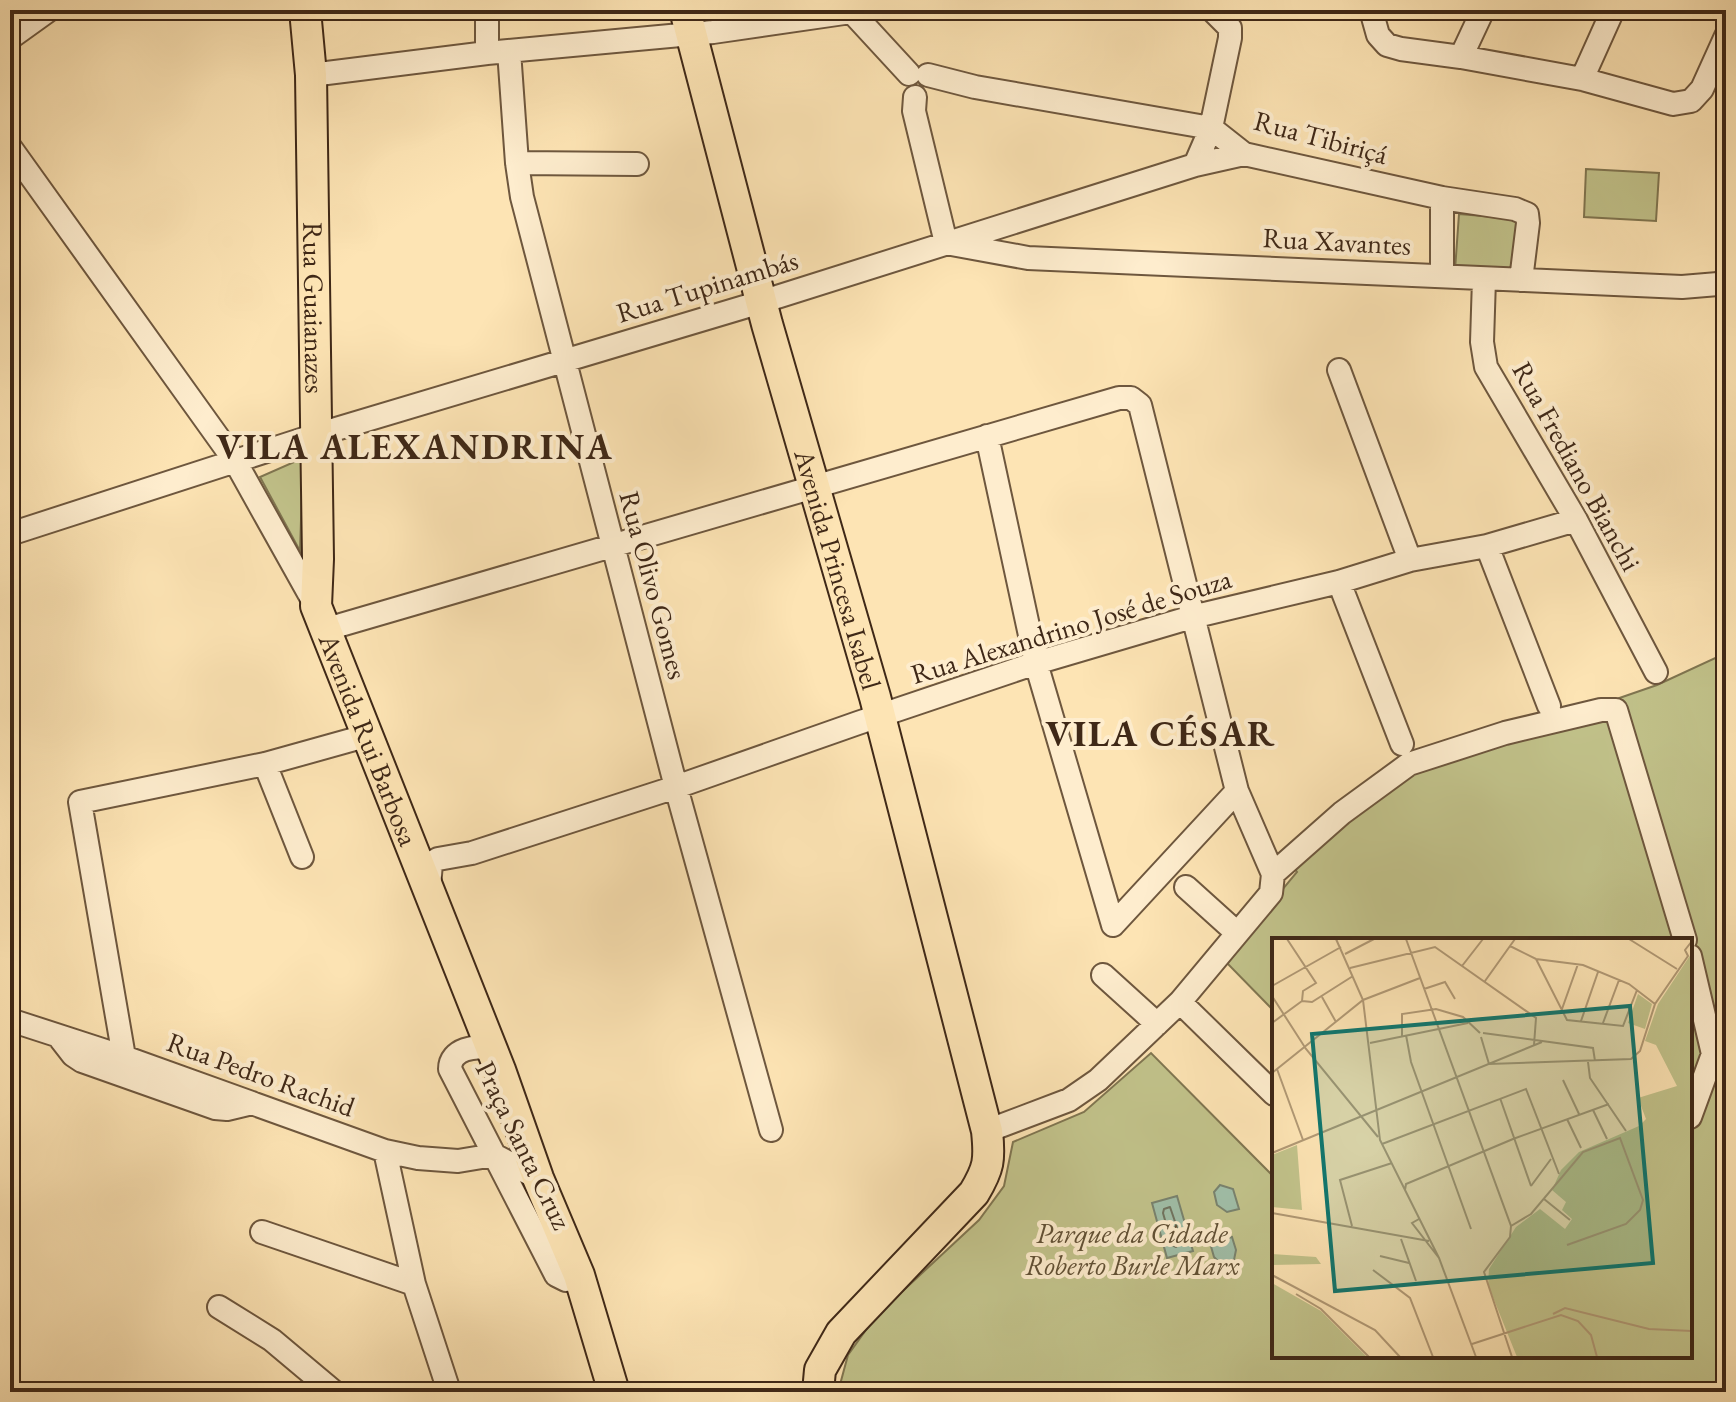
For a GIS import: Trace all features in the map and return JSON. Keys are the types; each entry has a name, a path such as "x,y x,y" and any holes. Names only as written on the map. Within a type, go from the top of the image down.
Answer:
{"main road":[{"name":"Rua Guaianazes","path":"305,10 311,75 322,618"},
{"name":"Avenida Princesa Isabel","path":"688,22 761,302 879,716 987,1131 990,1159 974,1193 841,1333 820,1370 818,1392"},
{"name":"Avenida Rui Barbosa","path":"322,618 492,1050 538,1178 579,1275 614,1392"}],"street":[{"path":"10,38 49,10"},
{"name":"Rua Olivo Gomes","path":"487,10 498,52 522,197 676,787 771,1130"},
{"path":"1195,165 1211,128 1230,38 1230,28 1212,10"},
{"path":"1371,10 1378,35 1387,45 1582,79 1673,104 1691,101 1702,89 1726,36"},
{"path":"1461,57 1483,10"},
{"path":"1582,79 1613,10"},
{"path":"311,75 498,52 688,22 850,11 920,84 914,111 946,243"},
{"name":"Rua Tibiriçá","path":"920,84 975,87 1211,128 1244,154 1442,198 1515,209 1527,214 1528,223 1521,280"},
{"name":"Avenida Rui Barbosa","path":"10,147 235,461 322,618"},
{"name":"Rua Tupinambás","path":"10,534 316,435 761,302 1195,165 1244,154"},
{"path":"517,163 637,164"},
{"path":"1442,198 1442,276"},
{"path":"1028,219 1024,239 1028,258"},
{"name":"Rua Xavantes","path":"946,243 1028,258 1682,287 1718,284 1726,280"},
{"name":"Rua Frediano Bianchi","path":"1484,279 1482,342 1486,367 1576,520 1656,672"},
{"path":"1339,370 1410,560"},
{"path":"322,618 613,547 1119,398 1131,398 1140,405 1237,791 1273,874 1271,893 1180,1002 1098,1080 1069,1100 987,1131"},
{"path":"987,436 1036,663 1113,925 1237,791"},
{"name":"Rua Alexandrino José de Souza","path":"429,887 428,871 431,863 438,859 472,853 676,787 1036,663 1192,617 1339,582 1410,560 1487,546 1576,520"},
{"path":"1487,546 1549,706"},
{"path":"1339,582 1402,744"},
{"path":"1273,874 1342,813 1409,764 1505,733 1601,710 1616,710 1684,938"},
{"path":"124,1057 80,802 265,764 369,735"},
{"path":"265,764 302,857"},
{"path":"1186,887 1237,933"},
{"path":"1692,965 1713,1054 1692,1112"},
{"path":"1103,975 1157,1024"},
{"path":"1180,1002 1272,1092"},
{"name":"Rua Pedro Rachid","path":"10,1020 254,1102 385,1151 418,1158 458,1161 494,1155"},
{"path":"58,1036 82,1061 215,1108 227,1109 254,1102"},
{"name":"Praça Santa Cruz","path":"492,1050 475,1047 455,1054 450,1061 450,1069 556,1275 566,1280 579,1275"},
{"path":"517,1121 494,1155 538,1178"},
{"path":"385,1151 414,1284 447,1385"},
{"path":"262,1232 414,1284"},
{"path":"219,1307 272,1340 334,1392"}],"green space":[{"path":"1586,169 1659,173 1656,221 1584,217"},
{"path":"1459,214 1519,219 1514,274 1455,270"},
{"path":"303,458 300,551 260,477"},
{"name":"Parque da Cidade Roberto Burle Marx","path":"1726,653 1726,1392 838,1392 848,1355 876,1316 979,1220 1004,1186 1013,1142 1084,1112 1151,1053 1272,1175 1272,1358 1692,1358 1692,938 1272,938 1272,1009 1224,960 1297,872 1284,854 1393,764 1550,722 1657,685"}],"water":[{"path":"1220,1185 1233,1189 1239,1209 1227,1212 1217,1205 1214,1192"},
{"path":"1177,1196 1193,1251 1167,1258 1152,1203"},
{"path":"1232,1237 1236,1250 1234,1260 1220,1263 1214,1257 1210,1243"}],"district":[{"name":"VILA ALEXANDRINA","path":"415,446"},
{"name":"VILA CÉSAR","path":"1161,733"}]}
